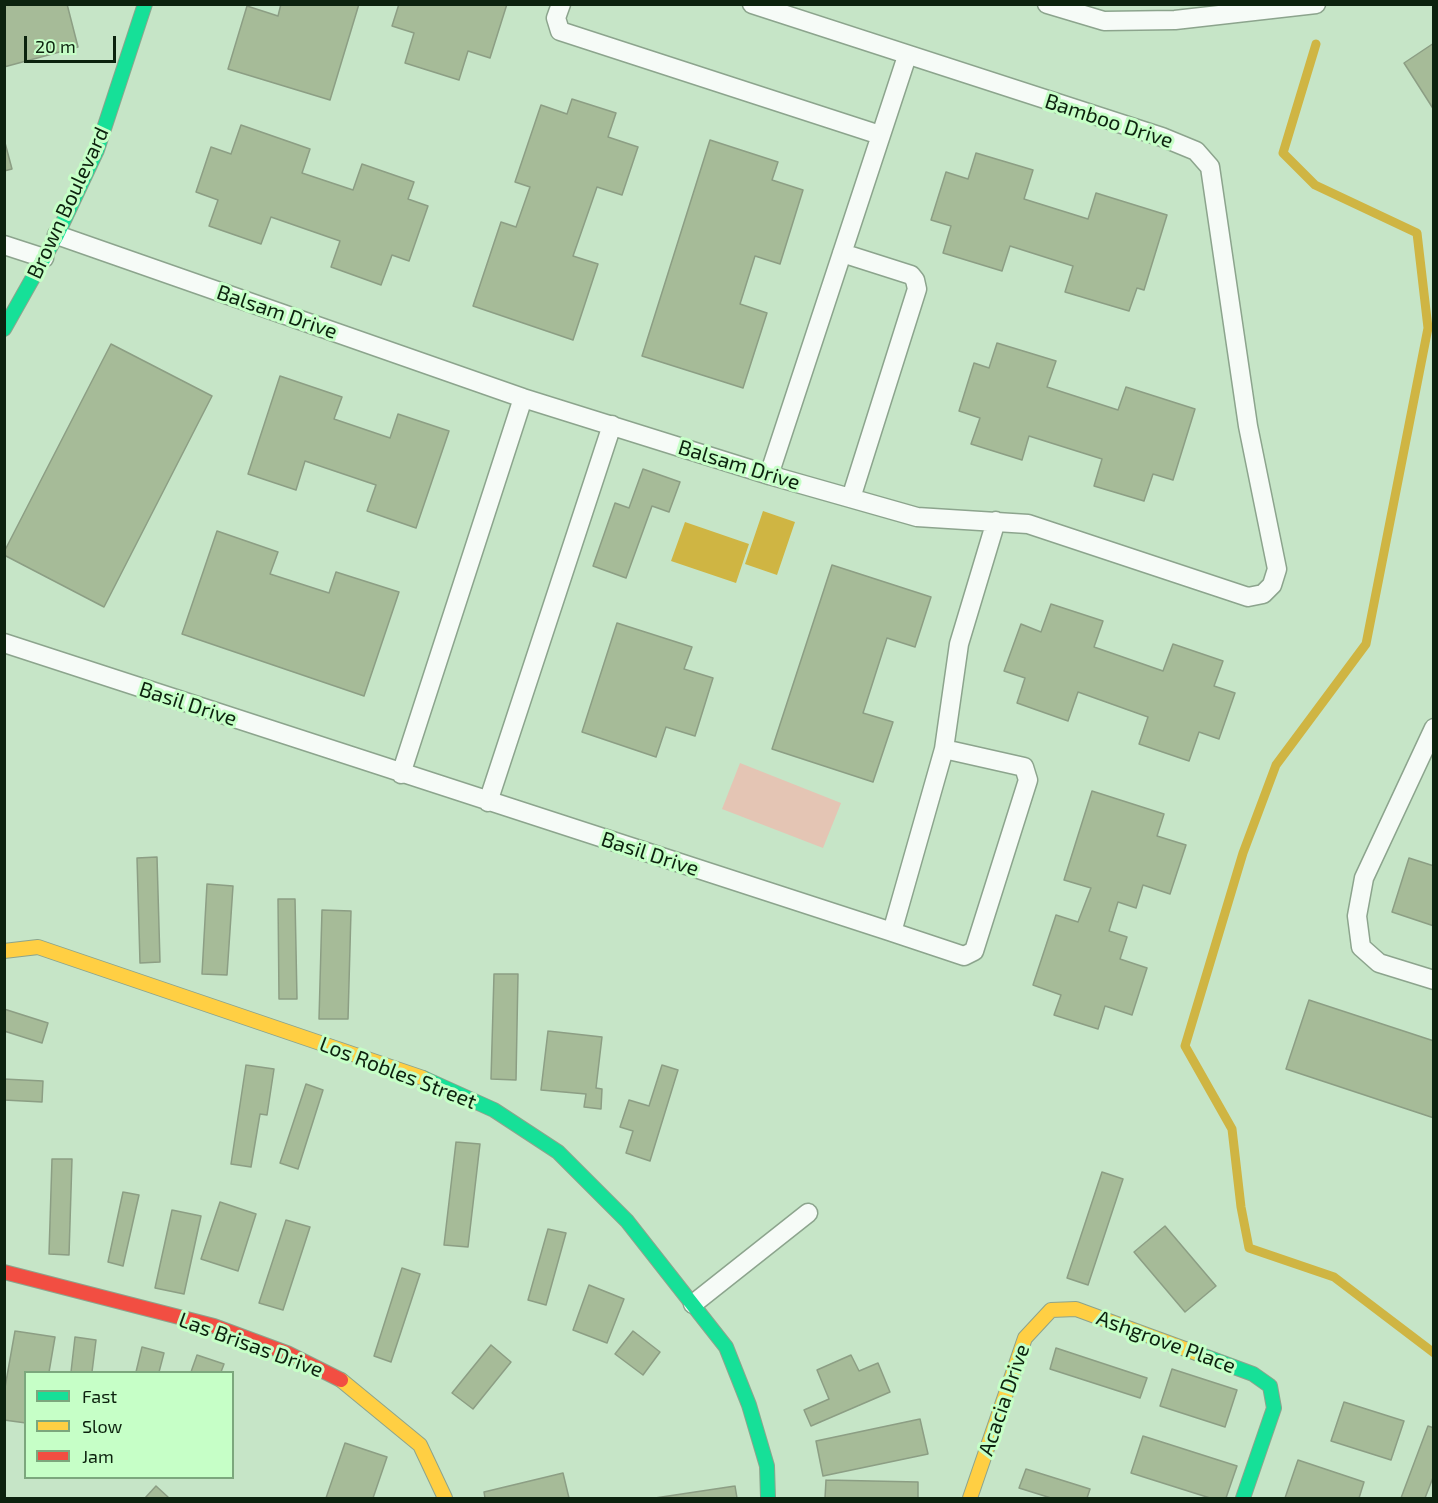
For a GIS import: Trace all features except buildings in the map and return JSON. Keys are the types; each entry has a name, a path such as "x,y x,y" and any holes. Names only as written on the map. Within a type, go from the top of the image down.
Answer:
{"street":[{"name":"Brown Boulevard","path":"4,329 57,235 98,150 145,4"},
{"name":"Los Robles Street","path":"4,951 38,947 429,1080 494,1110 558,1152 627,1221 726,1347 749,1405 767,1466 768,1498"},
{"name":"Las Brisas Drive","path":"4,1272 214,1326 287,1353 339,1378 420,1445 445,1498"},
{"name":"Ashgrove Place","path":"1051,1310 1076,1309 1253,1374 1270,1386 1274,1408 1243,1498"},
{"name":"Acacia Drive","path":"970,1498 1024,1338 1051,1310"}],"lane":[{"path":"561,4 556,18 560,31 880,135"},
{"name":"Bamboo Drive","path":"752,4 1162,137 1196,152 1210,167 1248,426"},
{"path":"1050,5 1104,21 1140,21 1175,20 1316,4"},
{"path":"769,475 907,56"},
{"name":"Balsam Drive","path":"57,235 523,398 769,475 917,517 1028,524 1248,597 1263,594 1272,585 1277,568 1248,426"},
{"path":"4,245 44,258"},
{"path":"842,252 911,275 917,289 851,498"},
{"path":"401,774 523,398"},
{"path":"488,802 612,425"},
{"path":"892,932 944,749 959,644 996,521"},
{"name":"Basil Drive","path":"4,643 964,956 974,951 1028,780 1024,767 944,749"},
{"path":"1434,728 1364,878 1357,916 1361,947 1379,963 1434,980"},
{"path":"693,1304 808,1213"}],"shaded area":[{"path":"763,511 795,522 777,575 745,564"},
{"path":"685,522 749,544 736,583 671,561"},
{"path":"740,763 841,803 823,848 722,809"}],"waterway":[{"path":"1316,44 1283,153 1315,185 1417,233 1428,328 1366,644 1276,765 1243,853 1185,1046 1232,1129 1241,1207 1249,1248 1334,1277 1434,1353"}],"traffic: fast":[{"path":"4,329 57,235 97,150 145,4"},
{"path":"423,1078 494,1110 558,1152 627,1221 726,1347 749,1405 767,1466 768,1498"},
{"path":"1196,1353 1253,1374 1270,1386 1274,1408 1243,1498"}],"traffic: slow":[{"path":"4,951 38,947 423,1078"},
{"path":"970,1498 1025,1338 1051,1310 1076,1309 1196,1353"},
{"path":"341,1380 420,1445 445,1498"}],"traffic: jam":[{"path":"4,1272 214,1326 287,1353 341,1380"}]}
